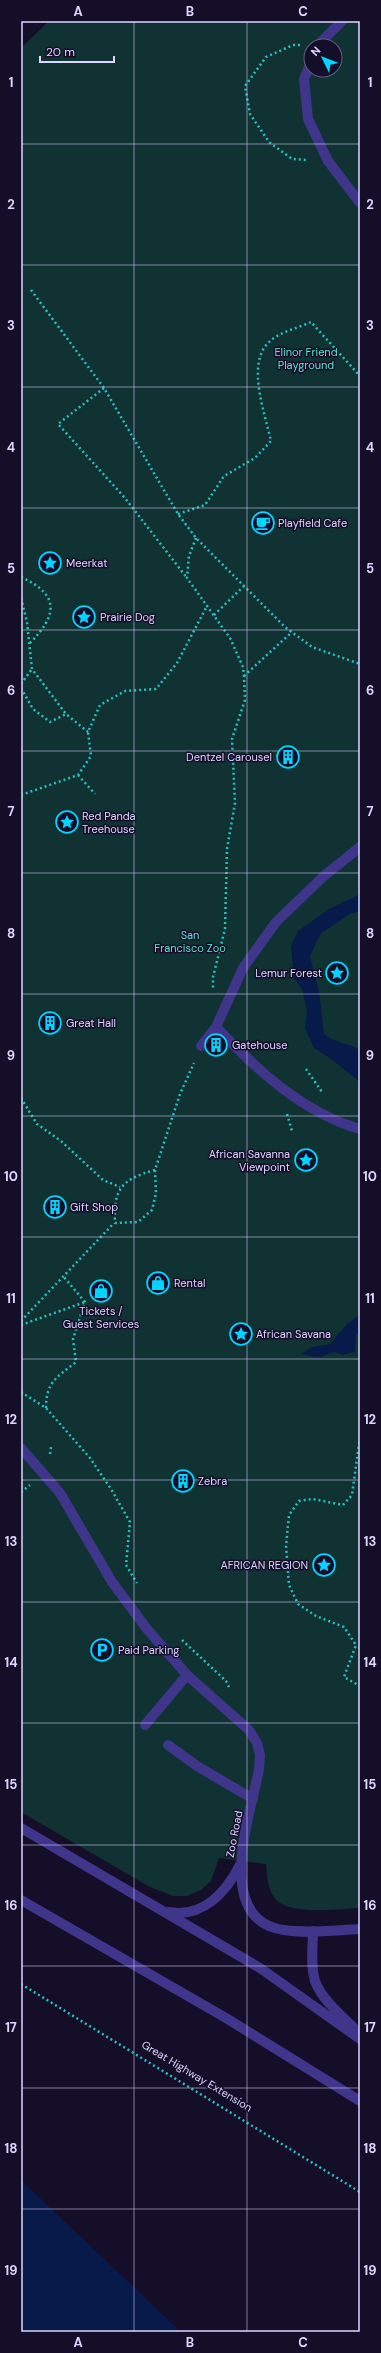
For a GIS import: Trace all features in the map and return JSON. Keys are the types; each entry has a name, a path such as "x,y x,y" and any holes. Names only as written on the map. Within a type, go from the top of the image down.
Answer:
{"street":[{"path":"325,38 342,21"},
{"path":"304,78 308,119 328,161 360,203"},
{"path":"201,1046 216,1027 243,968 276,922 324,876 360,847"},
{"path":"216,1027 249,1061 289,1094 345,1125 360,1129"},
{"name":"Zoo Road","path":"21,1448 60,1493 128,1606 166,1653 187,1675 249,1730 257,1743 260,1756 259,1768 240,1863 241,1889 245,1901 260,1920 284,1930 313,1931 360,1929"},
{"path":"145,1725 187,1675"},
{"path":"168,1745 197,1766 253,1799"},
{"path":"21,1828 260,1968 360,2039"},
{"path":"156,1906 178,1914 198,1910 219,1895 240,1863"},
{"path":"21,1900 226,2018 360,2101"},
{"path":"313,1931 312,1958 316,1983 330,2002 360,2034"}],"path":[{"path":"303,45 293,45 266,57 245,86 250,114 269,142 292,159 328,161"},
{"path":"31,290 104,388 178,514 196,538 292,632 312,647 360,664"},
{"path":"178,514 205,505 224,476 255,458 271,441 259,392 257,361 268,342 311,322 360,376"},
{"path":"104,388 58,424 125,498 187,578 230,638 243,667 245,700 232,739 235,803 227,850 225,929 212,977 214,991"},
{"path":"187,578 189,556 196,538"},
{"path":"21,577 37,584 49,596 50,613 45,628 29,644"},
{"path":"214,615 244,586"},
{"path":"21,598 27,622 32,669 66,714 88,732"},
{"path":"21,795 78,775 92,756 88,732 100,705 125,691 156,689 177,662 207,606"},
{"path":"244,676 292,632"},
{"path":"21,684 32,669"},
{"path":"21,688 33,709 50,722 66,714"},
{"path":"78,775 95,794"},
{"path":"21,1321 48,1296 63,1276 115,1223 138,1222 152,1210 156,1193 155,1170 180,1094 201,1046"},
{"path":"21,1098 37,1124 61,1141 103,1180 120,1187"},
{"path":"115,1223 114,1203 120,1187 134,1176 155,1170"},
{"path":"63,1276 85,1302"},
{"path":"21,1325 85,1302"},
{"path":"46,1408 46,1394 54,1379 76,1362 73,1339 85,1302"},
{"path":"21,1392 46,1408 90,1458 130,1522 126,1565 141,1589"},
{"path":"360,1437 352,1495 343,1505 313,1499 299,1501 289,1515 286,1546 289,1585 298,1604 316,1616 344,1627 356,1645 344,1677 360,1686"},
{"path":"179,1636 226,1681 230,1688"},
{"name":"Great Highway Extension","path":"21,1984 360,2192"}],"green space":[{"name":"San Francisco Zoo","path":"49,21 360,21 360,1908 314,1910 290,1907 280,1903 274,1897 268,1881 266,1864 219,1858 211,1881 201,1890 187,1896 173,1896 150,1887 21,1812 21,48"}],"water":[{"path":"360,894 360,911 350,914 321,933 310,956 319,991 324,1034 333,1040 360,1050 360,1082 330,1058 314,1048 305,1028 307,1011 302,989 294,978 291,946 298,931 329,909"},
{"path":"360,1315 360,1331 356,1335 355,1352 342,1355 333,1352 318,1357 301,1354 312,1347 330,1344 348,1323"},
{"path":"21,2180 181,2332 21,2332"}],"place":[{"name":"Playfield Cafe","path":"263,523"},
{"name":"Meerkat","path":"50,563"},
{"name":"Prairie Dog","path":"84,617"},
{"name":"Dentzel Carousel","path":"288,757"},
{"name":"Red Panda Treehouse","path":"67,822"},
{"name":"Lemur Forest","path":"337,973"},
{"name":"Great Hall","path":"50,1023"},
{"name":"Gatehouse","path":"216,1045"},
{"name":"African Savanna Viewpoint","path":"306,1160"},
{"name":"Gift Shop","path":"55,1207"},
{"name":"Rental","path":"158,1283"},
{"name":"Tickets / Guest Services","path":"101,1291"},
{"name":"African Savana","path":"241,1334"},
{"name":"Zebra","path":"183,1481"},
{"name":"AFRICAN REGION","path":"324,1565"},
{"name":"Paid Parking","path":"102,1650"}],"park label":[{"name":"Elinor Friend Playground","path":"306,358"}]}
